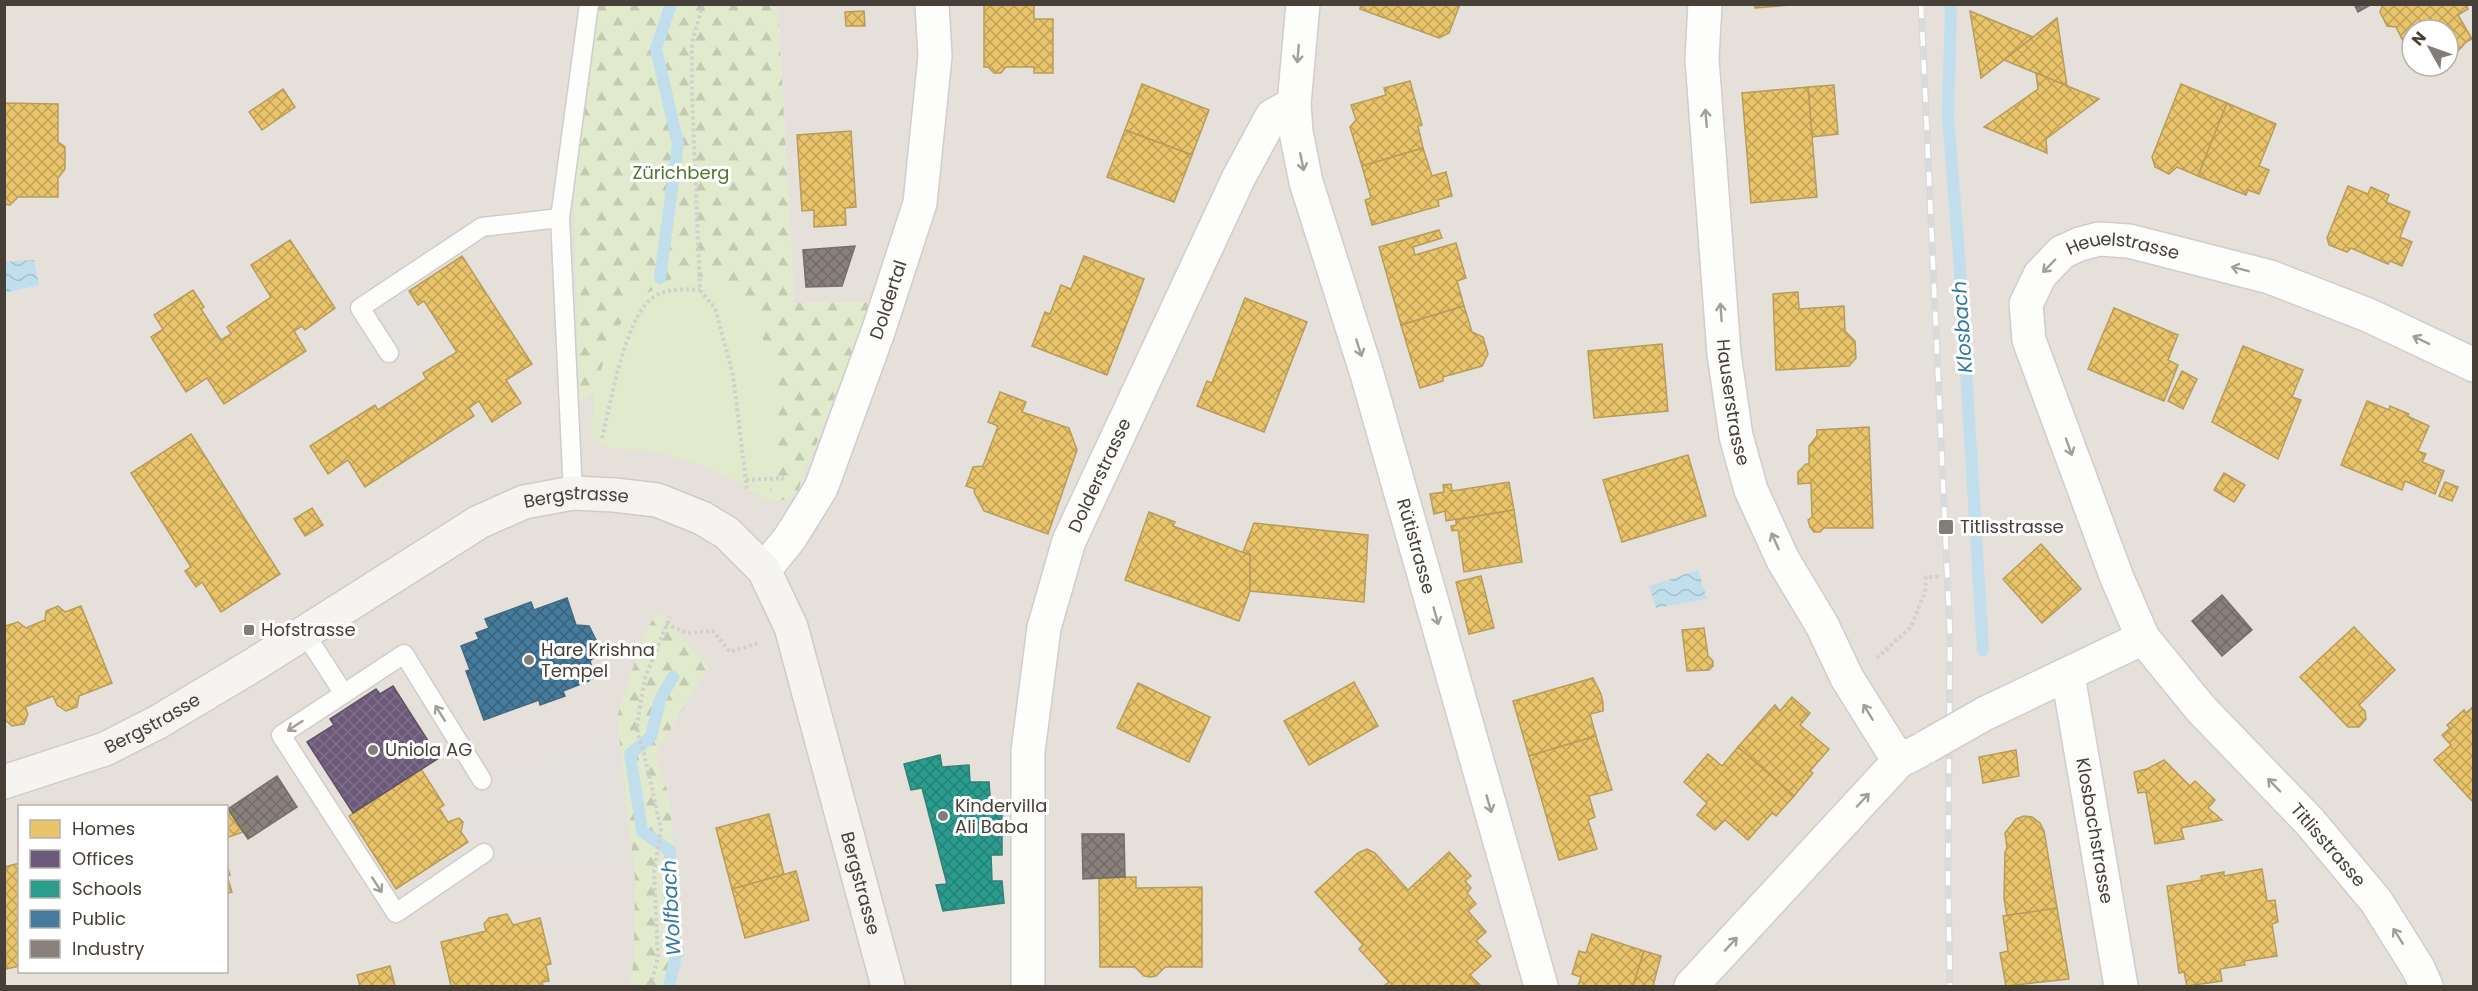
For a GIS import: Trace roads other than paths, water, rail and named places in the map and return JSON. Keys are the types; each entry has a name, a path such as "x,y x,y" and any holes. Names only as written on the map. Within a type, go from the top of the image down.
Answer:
{"main road":[{"name":"Bergstrasse","path":"4,782 105,749 158,722 478,522 524,502 573,493 657,500 702,518 727,533 764,570 790,627 888,987"}],"street":[{"name":"Doldertal","path":"764,570 790,537 821,488 879,329 920,203 935,56 932,4"},
{"path":"1294,104 1303,4"},
{"name":"Hauserstrasse","path":"1705,4 1702,59 1724,354 1736,436 1751,489 1783,560 1822,625 1847,678 1912,754"},
{"name":"Dolderstrasse","path":"1028,987 1028,751 1044,628 1069,541 1239,177 1272,116 1294,104"},
{"name":"Rütistrasse","path":"1294,104 1296,132 1306,182 1370,385 1540,987"},
{"name":"Heuelstrasse","path":"2143,638 2116,578 2029,340 2026,304 2040,275 2062,252 2099,239 2129,241 2270,277 2368,315 2474,365"},
{"path":"1691,987 1912,754 1984,714 2143,638"},
{"name":"Titlisstrasse","path":"2143,638 2201,709 2310,822 2376,901 2418,968 2426,987"},
{"name":"Klosbachstrasse","path":"2068,675 2121,987"}],"lane":[{"path":"573,493 560,218 589,4"},
{"path":"389,353 360,308 482,227 560,218"},
{"path":"304,632 344,694"},
{"path":"482,780 404,654 281,735 396,913 484,853"}],"water":[{"path":"34,260 39,285 5,293 5,262"},
{"path":"1698,570 1707,599 1656,608 1649,586"}],"waterway":[{"name":"Wolfbach","path":"660,278 678,144 656,49 671,4"},
{"name":"Klosbach","path":"1951,4 1948,118 1959,255 1983,650"},
{"name":"Wolfbach","path":"669,986 677,951 669,893 670,851 642,831 630,754 651,737 660,699 673,677"}],"railway":[{"path":"1921,4 1950,635 1948,876 1950,986"}],"place":[{"name":"Titlisstrasse","path":"1946,527"},
{"name":"Hofstrasse","path":"249,630"},
{"name":"Hare Krishna Tempel","path":"529,660"},
{"name":"Uniola AG","path":"373,750"},
{"name":"Kindervilla Ali Baba","path":"943,816"}],"park label":[{"name":"Zürichberg","path":"681,173"}]}
